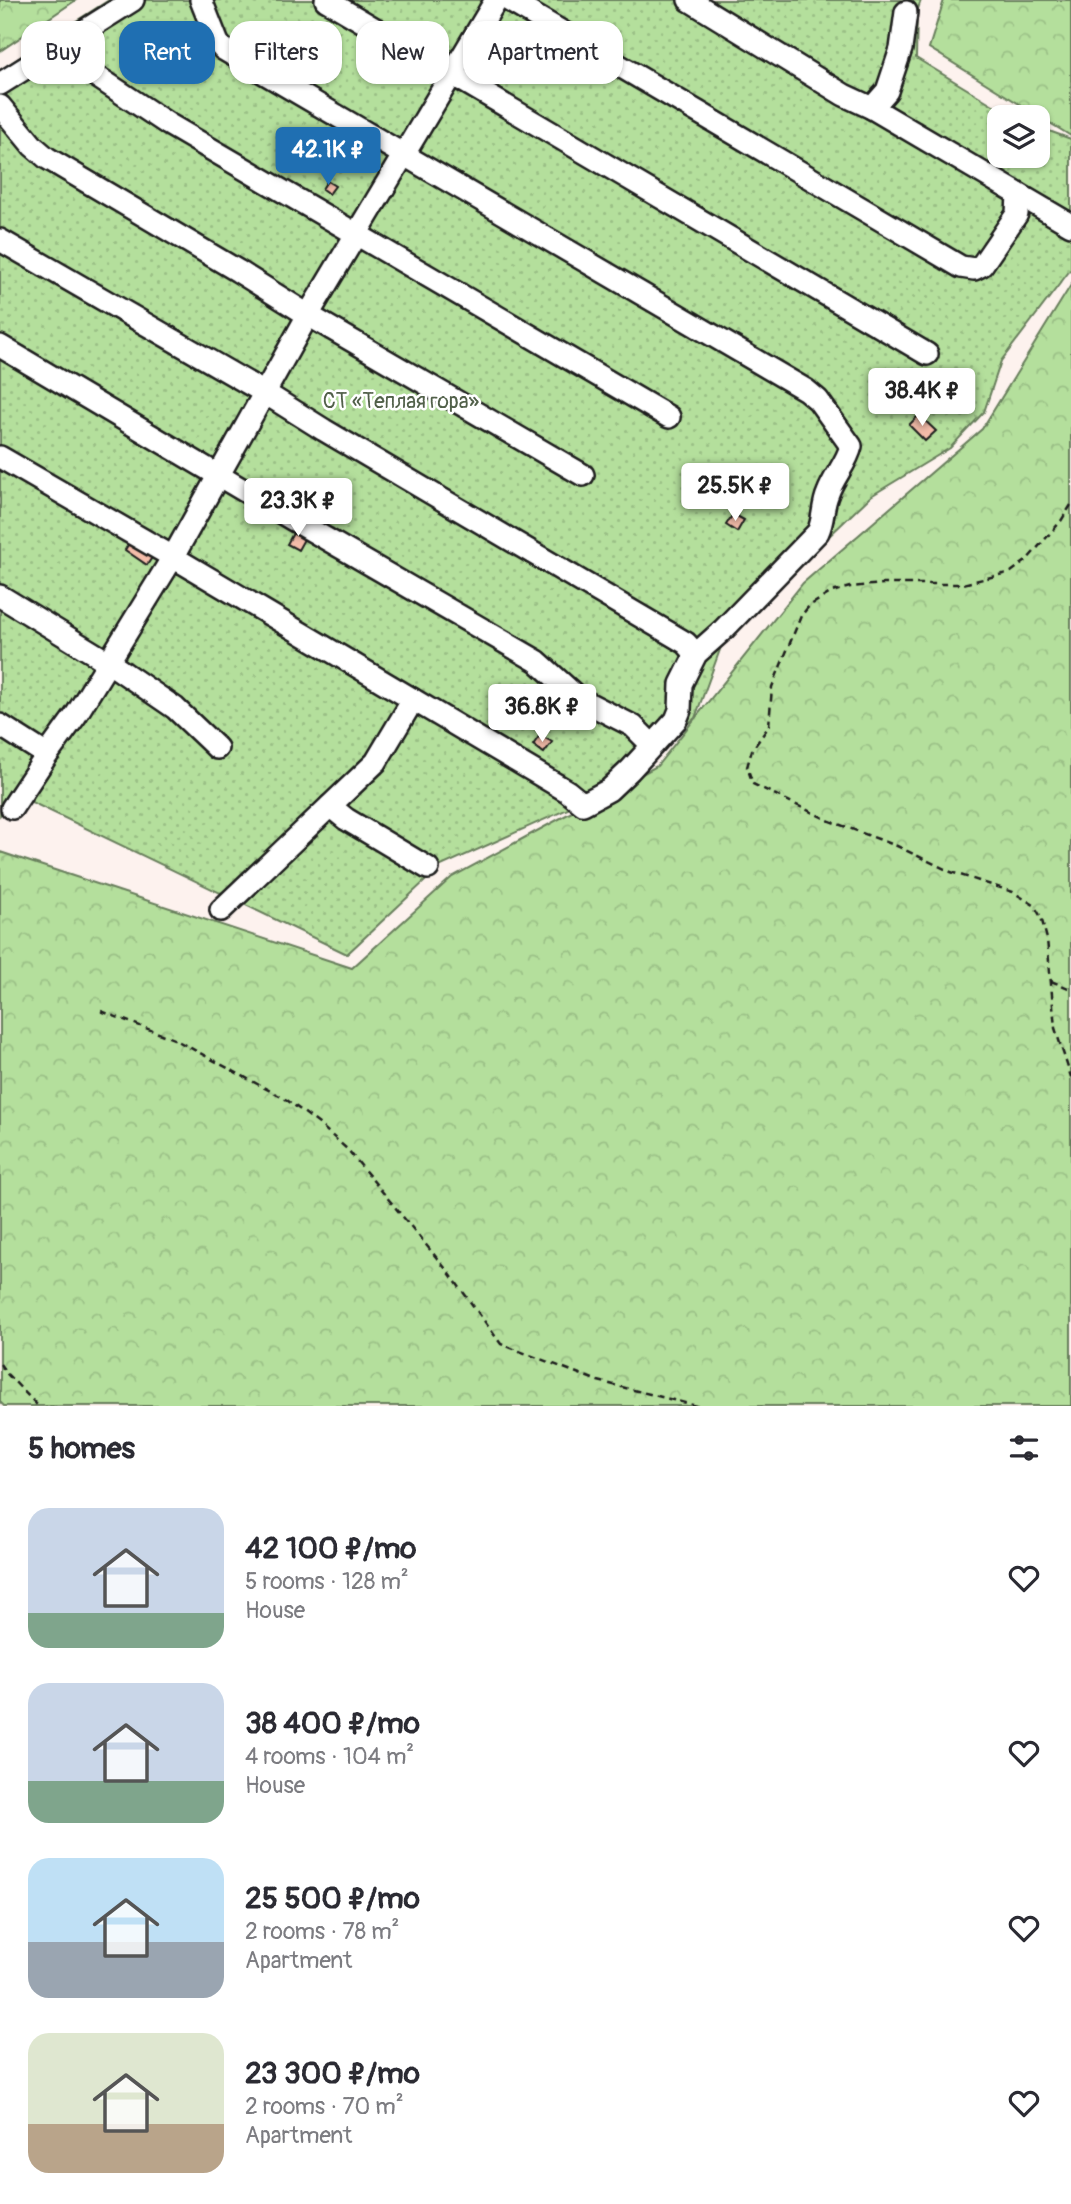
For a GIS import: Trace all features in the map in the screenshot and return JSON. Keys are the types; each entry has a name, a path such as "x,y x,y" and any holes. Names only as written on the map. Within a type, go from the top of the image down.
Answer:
{"street":[{"path":"100,21 133,0"},
{"path":"0,457 568,791 583,804 609,790 676,720 680,710 681,684 696,654 723,630 822,525 828,491 849,456 851,446 818,400 806,390 223,49 218,43 201,0"},
{"path":"326,0 927,354"},
{"path":"12,808 76,715 173,557 308,315 496,0"},
{"path":"508,0 961,267 974,269 982,265 1017,214 1018,194"},
{"path":"689,0 844,95 872,108 1071,225"},
{"path":"872,108 887,91 901,49 905,12"},
{"path":"0,84 21,71"},
{"path":"105,82 168,124 669,417"},
{"path":"0,106 33,146 47,158 308,315 583,475"},
{"path":"0,240 265,393 686,643 696,654"},
{"path":"0,346 537,661 578,698 633,726 652,745"},
{"path":"0,596 108,662 175,708 217,748"},
{"path":"221,910 376,762 412,699"},
{"path":"0,725 47,755"},
{"path":"330,806 346,819 428,868"}],"path":[{"path":"1071,505 1061,522 1026,561 1011,572 964,584 883,584 850,587 832,592 809,606 801,616 772,687 769,726 752,750 747,766 753,784 830,821 897,846 951,872 1013,892 1034,905 1041,917 1047,939 1055,1028 1071,1077"},
{"path":"1051,980 1071,989"},
{"path":"101,1011 174,1039 287,1100 319,1124 348,1150 433,1253 501,1345 598,1381 697,1406"},
{"path":"0,1364 38,1406"}],"green space":[{"path":"0,0 76,0 45,21 21,21 21,37 0,51"},
{"name":"СТ «Теплая гора»","path":"109,0 921,0 917,12 916,58 993,105 987,105 987,168 1050,168 1050,131 1071,139 1071,269 1001,361 984,412 950,448 871,496 725,636 695,718 599,795 441,866 347,954 17,795 0,815 0,70 21,57 21,84 105,84 105,21 76,21"},
{"path":"944,0 1071,0 1071,136 1050,123 1050,105 1021,105 929,48"},
{"path":"1071,285 1071,1406 4,1406 0,1402 0,852 352,968 452,877 657,766 803,583 982,429"}],"building":[{"path":"327,181 335,186 329,194 322,189"},
{"path":"919,415 936,431 925,441 909,425"},
{"path":"733,514 744,520 737,532 726,525"},
{"path":"297,526 308,532 298,550 287,544"},
{"path":"132,538 155,553 147,565 125,550"},
{"path":"540,735 552,742 544,753 533,745"}]}
